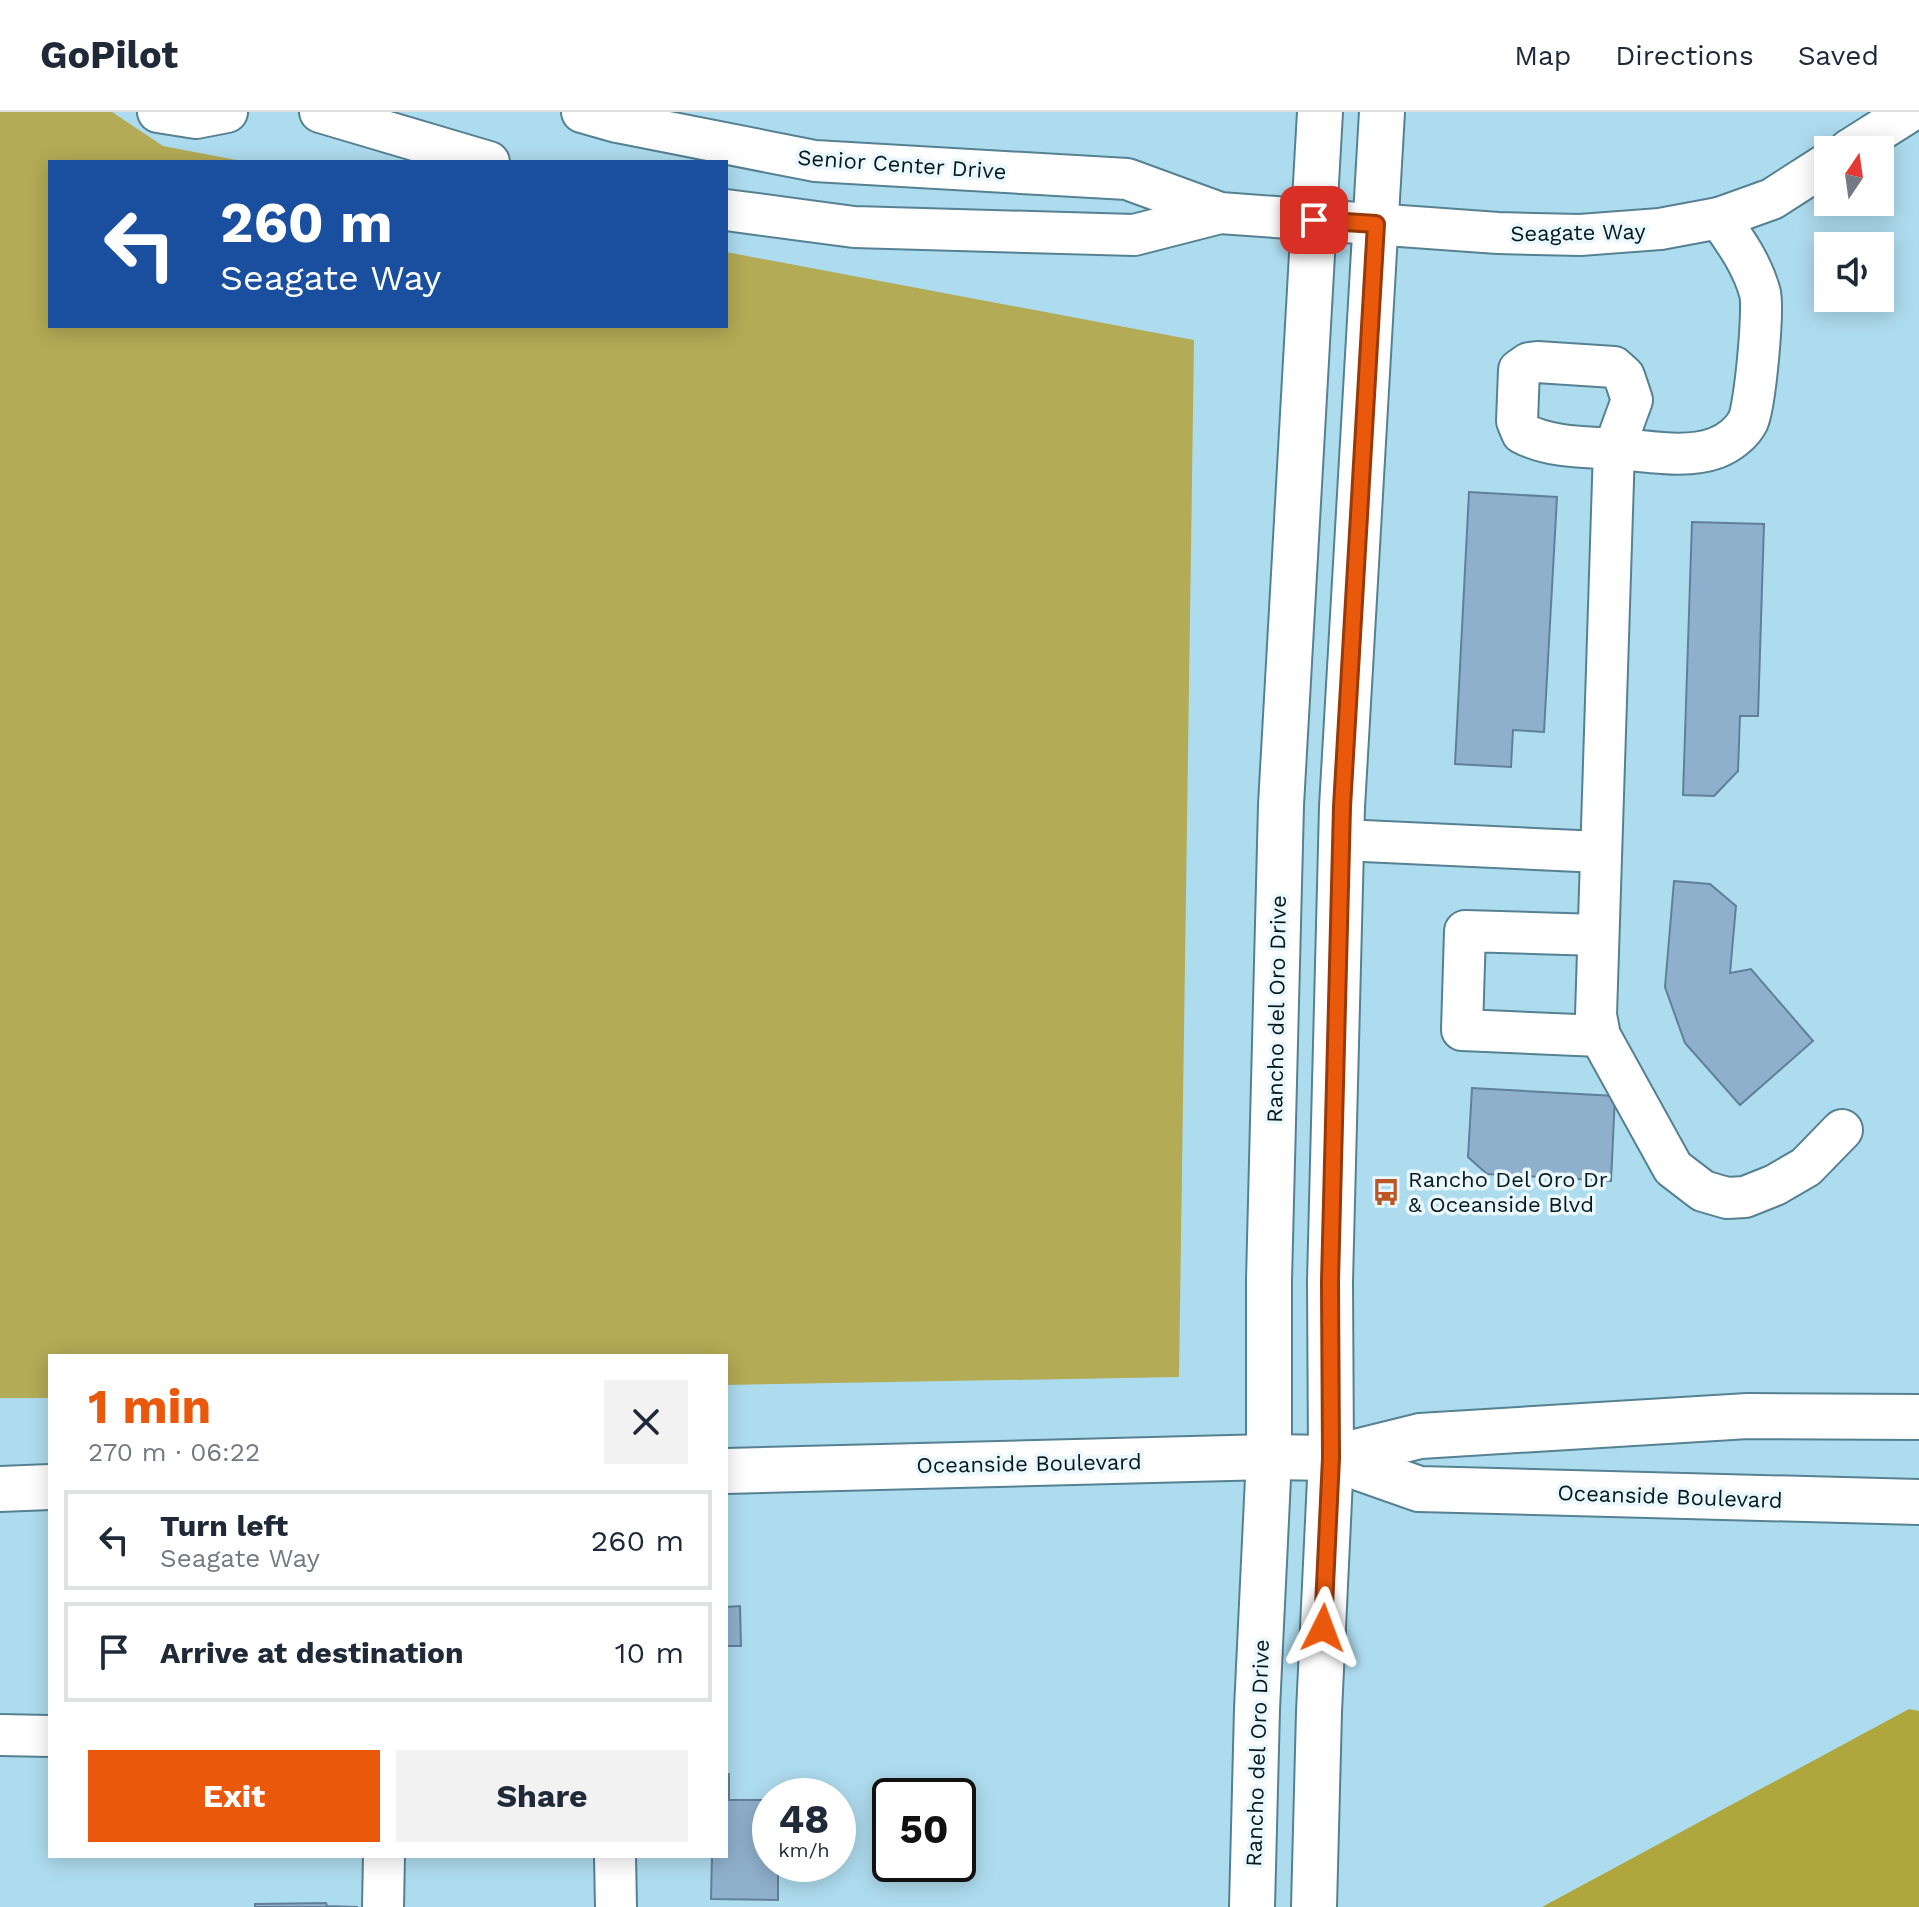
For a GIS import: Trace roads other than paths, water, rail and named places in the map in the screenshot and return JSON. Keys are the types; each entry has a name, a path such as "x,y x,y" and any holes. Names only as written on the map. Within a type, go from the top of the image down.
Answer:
{"main road":[{"name":"Rancho del Oro Drive","path":"1252,1907 1257,1709 1269,1457 1269,1280 1281,805 1320,112"},
{"path":"1314,1907 1331,1458 1330,1281 1342,840 1382,112"},
{"name":"Oceanside Boulevard","path":"728,1471 1331,1458 1420,1436 1748,1416 1919,1417"},
{"name":"Oceanside Boulevard","path":"1331,1458 1419,1489 1919,1502"},
{"path":"0,1489 48,1487"}],"street":[{"path":"158,112 196,118 227,112"},
{"path":"320,112 482,160"},
{"name":"Senior Center Drive","path":"582,112 617,122 815,161 1127,179 1220,213 1314,220"},
{"path":"1871,136 1909,112"},
{"name":"Seagate Way","path":"1314,220 1498,233 1580,235 1660,229 1719,218 1772,199 1814,172"},
{"name":"Senior Center Drive","path":"728,210 854,227 1134,235 1220,213"},
{"path":"1719,218 1749,261 1761,297 1761,326 1749,418 1740,433 1717,448 1688,454 1614,449 1596,1015 1600,1036 1673,1168 1703,1191 1727,1198 1745,1197 1775,1185 1806,1167 1842,1130"},
{"path":"1342,840 1600,852"},
{"path":"1598,935 1465,931 1462,1030 1600,1036"},
{"path":"0,1735 48,1736"},
{"path":"383,1907 384,1858"},
{"path":"615,1858 616,1907"}],"place":[{"name":"Rancho Del Oro Dr & Oceanside Blvd","path":"1386,1192"}]}
